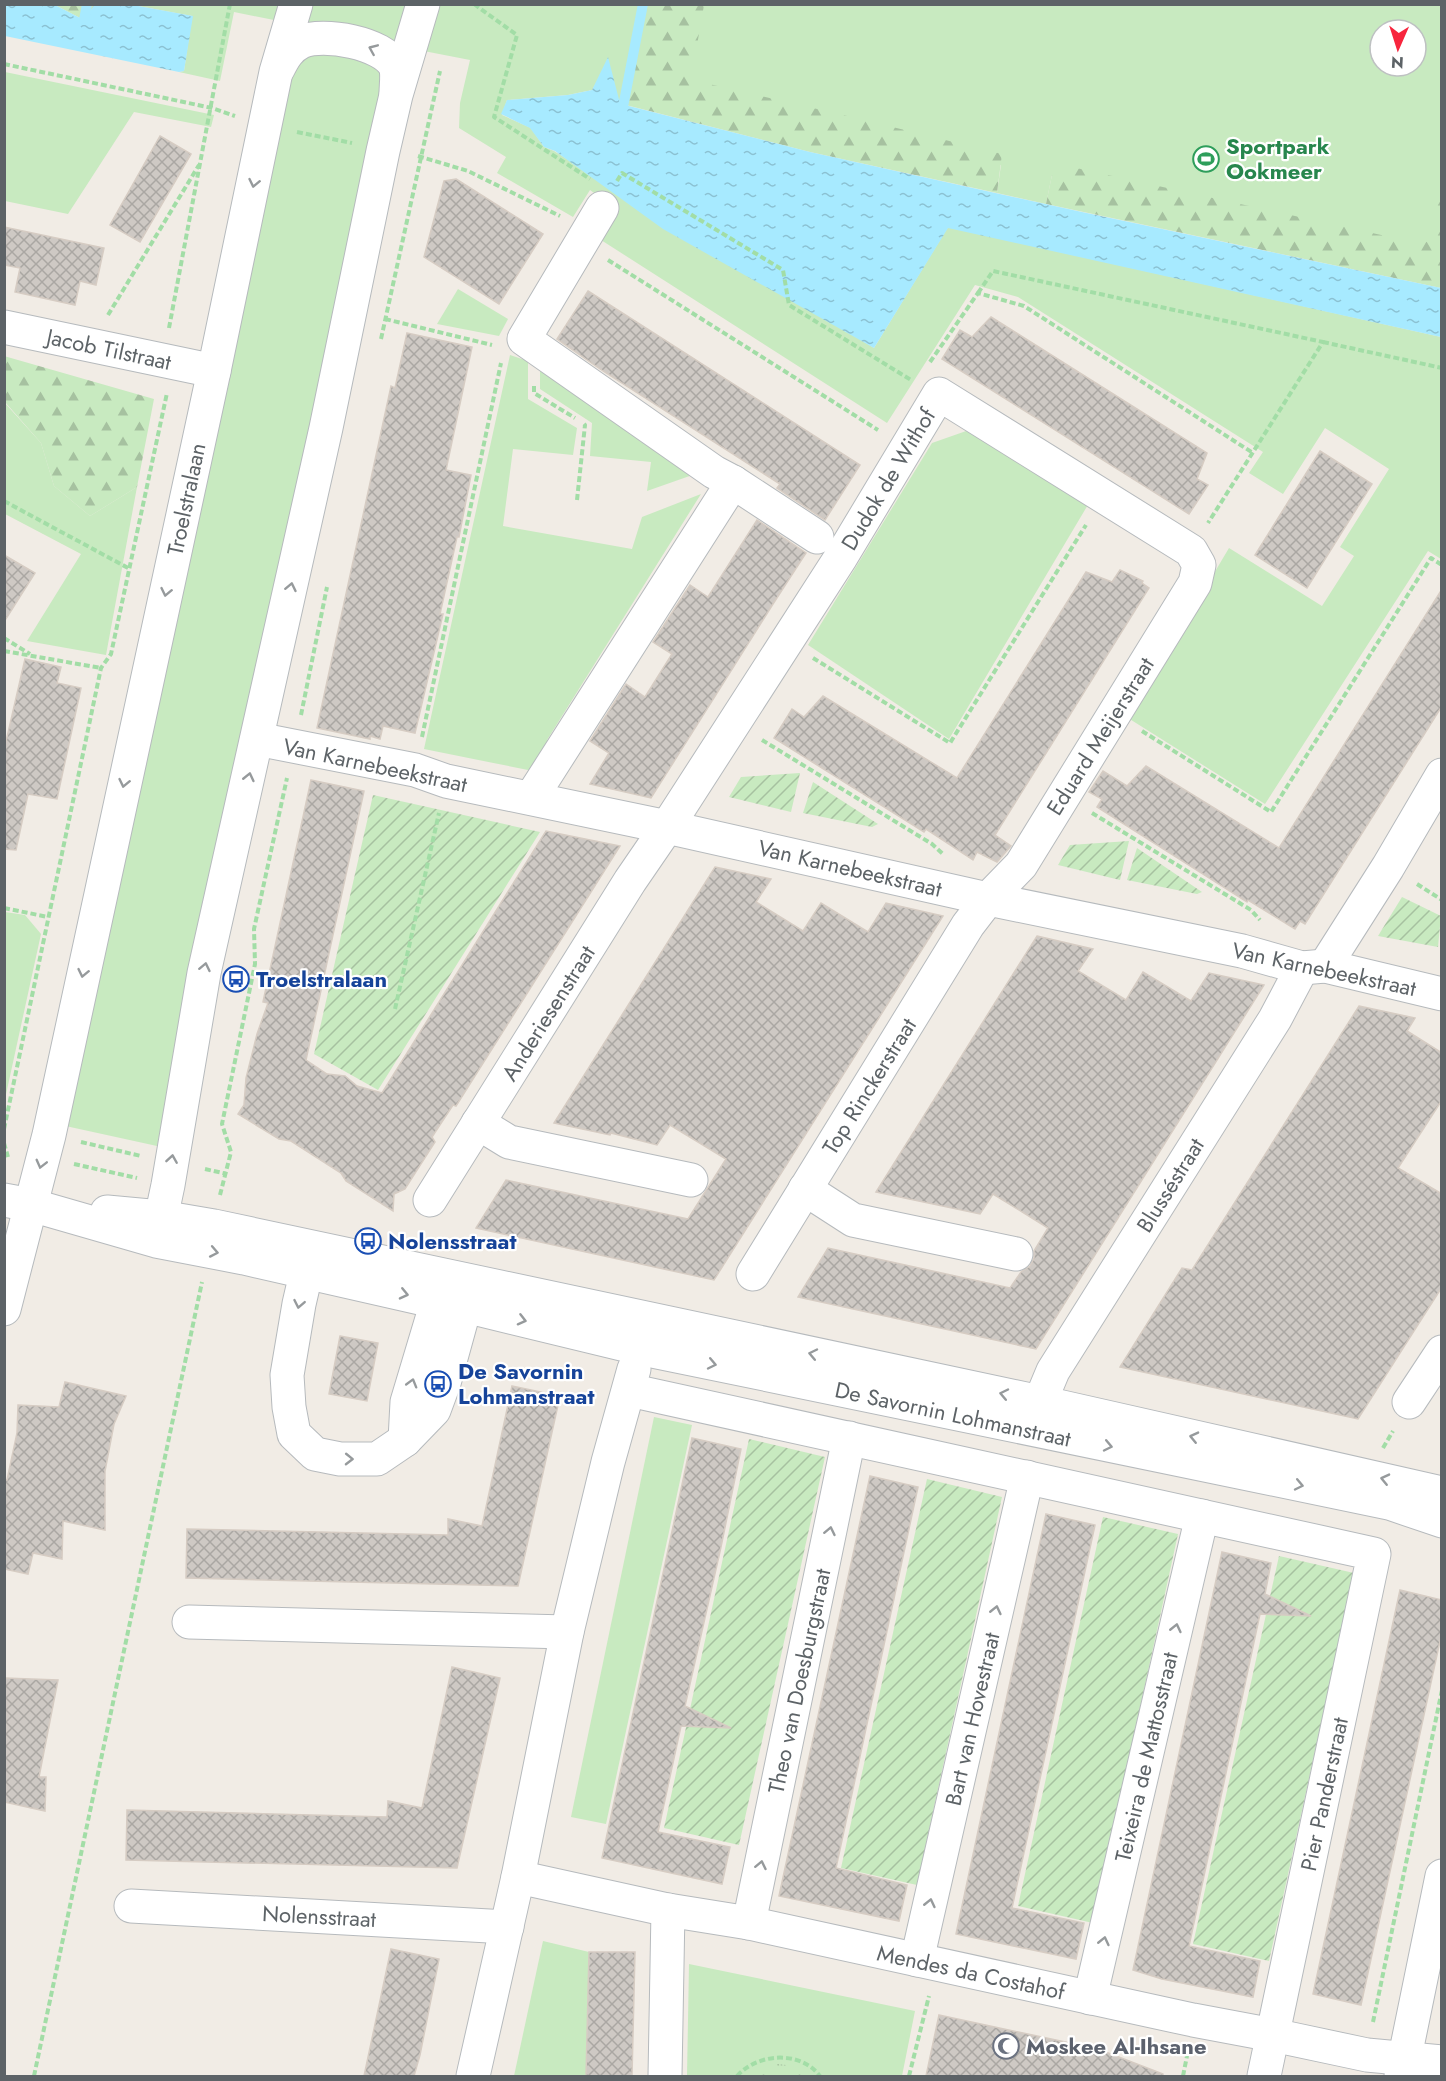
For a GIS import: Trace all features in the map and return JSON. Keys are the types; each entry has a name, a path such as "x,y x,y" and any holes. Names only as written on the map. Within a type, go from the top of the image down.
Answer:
{"street":[{"name":"Troelstralaan","path":"4,1309 18,1203 46,1146 214,371 276,72 296,4"},
{"path":"159,1229 204,972 326,428 383,151 396,95 423,4"},
{"path":"276,72 288,51 302,41 323,37 365,45 387,55 396,67 396,95"},
{"path":"521,345 596,209"},
{"name":"Jacob Tilstraat","path":"4,327 214,371"},
{"name":"Dudok de Withof","path":"521,345 817,537"},
{"name":"Dudok de Withof","path":"668,827 841,557 939,394 1104,496 1195,558"},
{"path":"531,798 733,482"},
{"name":"Eduard Meijerstraat","path":"988,899 1021,865 1195,583 1195,558"},
{"name":"Van Karnebeekstraat","path":"257,739 415,770 446,781 668,827 988,899 1442,994"},
{"name":"Blusséstraat","path":"1037,1416 1053,1371 1275,1019 1388,867 1442,775"},
{"name":"Anderiesenstraat","path":"430,1200 630,881 668,827"},
{"name":"Top Rinckerstraat","path":"753,1274 968,925 988,899"},
{"path":"478,1123 509,1142 692,1180"},
{"path":"805,1189 853,1220 1016,1254"},
{"name":"De Savornin Lohmanstraat","path":"18,1203 159,1229 214,1224 309,1260 642,1333 1037,1416 1442,1493"},
{"path":"309,1260 287,1375 294,1434 315,1454 340,1459 376,1459 405,1440 434,1410 444,1383 454,1291"},
{"path":"473,2076 519,1877 567,1632 642,1333"},
{"path":"1409,1402 1442,1352"},
{"name":"De Savornin Lohmanstraat","path":"629,1390 1374,1554"},
{"name":"De Savornin Lohmanstraat","path":"1037,1416 1389,1503 1442,1521"},
{"name":"Theo van Doesburgstraat","path":"749,1923 849,1438"},
{"name":"Bart van Hovestraat","path":"926,1962 1027,1477"},
{"name":"Teixeira de Mattosstraat","path":"1090,1998 1202,1516"},
{"name":"Pier Panderstraat","path":"1273,2035 1374,1554"},
{"path":"189,1622 567,1632"},
{"path":"1403,2067 1442,1876"},
{"name":"Mendes da Costahof","path":"519,1877 668,1910 749,1923 1090,1998 1273,2035 1366,2055 1403,2067 1442,2062"},
{"name":"Nolensstraat","path":"131,1906 507,1926"},
{"path":"665,2076 668,1910"},
{"path":"1264,2076 1273,2035"}],"path":[{"path":"4,1129 101,668 111,654 130,569 169,362 201,162 230,4"},
{"path":"474,4 517,36 494,117 596,209 907,448"},
{"path":"4,64 212,108"},
{"path":"380,342 441,69"},
{"path":"266,126 383,151 420,156 596,209"},
{"path":"90,345 201,162"},
{"path":"596,209 622,173 783,270 789,305 917,384"},
{"path":"927,366 993,271 1442,368"},
{"path":"978,293 1024,306 1253,453"},
{"path":"386,319 521,345"},
{"path":"1195,558 1253,453 1323,342"},
{"path":"521,345 534,393 585,425 577,500"},
{"path":"415,770 521,345"},
{"path":"786,641 950,743 1104,496"},
{"path":"4,501 130,569"},
{"path":"1114,714 1271,812 1431,558 1442,565"},
{"path":"34,2076 214,1224 227,1174 231,1152 222,1124 255,964 254,929 328,583"},
{"path":"4,638 33,656"},
{"path":"4,651 101,668"},
{"path":"734,723 932,843 948,860"},
{"path":"395,1009 446,781"},
{"path":"1064,795 1251,910 1266,927"},
{"path":"4,908 48,917"},
{"path":"46,1146 170,1173 227,1174"},
{"path":"46,1146 170,1173 214,1224"},
{"path":"1366,2055 1442,1690"},
{"path":"909,2076 926,1962"},
{"path":"737,2076 754,2062 780,2057 798,2060 820,2076"}],"green space":[{"path":"55,5 95,5 84,20"},
{"path":"133,5 1441,5 1441,252 1052,175 1046,204 997,193 1001,165 627,91 622,112 595,85 592,90 568,95 507,100 502,115 531,128 544,147 874,348 948,227 1441,337 1441,559 1428,551 1265,804 1128,718 1229,548 1322,606 1354,556 1340,547 1389,469 1325,428 1283,494 1249,473 1263,452 1018,297 975,285 887,423 601,240 619,211 590,190 573,217 497,173 506,157 459,128 460,103 470,60 398,46 385,90 157,1146 61,1125 299,25 234,12 220,81 179,72 184,71 192,16"},
{"path":"643,5 704,5 692,80 1002,154 997,193 810,152 626,105 622,112"},
{"path":"5,72 214,115 211,127 134,112 68,214 5,201"},
{"path":"1058,164 1422,244 1428,241 1441,184 1441,288 1046,204 1054,165"},
{"path":"458,289 508,319 499,336 437,324"},
{"path":"510,355 528,361 528,399 577,428 573,455 513,449 503,526 632,549 642,517 701,494 547,740 554,743 533,771 424,749"},
{"path":"4,356 154,399 137,487 90,516 54,486 41,443 5,402"},
{"path":"540,370 701,472 647,491 651,462 590,456 592,423 540,389"},
{"path":"4,402 41,443 54,486 90,516 137,487 106,655 27,641 81,554 5,514"},
{"path":"969,430 1089,503 949,739 808,645 932,443"},
{"path":"800,773 791,812 729,797 741,777"},
{"path":"813,782 878,824 872,827 803,813"},
{"path":"373,795 540,832 378,1090 314,1054"},
{"path":"1129,841 1120,880 1058,865 1070,845"},
{"path":"1137,848 1202,892 1197,894 1127,880"},
{"path":"1402,897 1441,916 1438,947 1378,936"},
{"path":"5,912 25,915 41,934 5,1099"},
{"path":"654,1417 692,1425 606,1824 571,1817"},
{"path":"749,1439 825,1457 739,1845 664,1828"},
{"path":"927,1479 1002,1497 917,1885 841,1868"},
{"path":"1103,1517 1178,1534 1093,1923 1018,1906"},
{"path":"1279,1556 1354,1573 1269,1961 1193,1944"},
{"path":"543,1941 589,1952 586,2076 514,2076"},
{"path":"689,1964 915,2011 902,2076 687,2076"},
{"path":"778,2064 794,2066 811,2076 747,2076 762,2067"}],"water":[{"path":"95,4 133,5 193,16 184,71 179,72 5,36 5,5 55,5 84,20"},
{"path":"608,57 622,111 625,105 810,152 1441,288 1441,337 948,228 874,348 663,229 555,151 544,147 530,128 501,114 507,100 568,95 592,90"}],"building":[{"path":"160,136 191,154 140,242 110,225"},
{"path":"456,179 543,234 499,304 424,257 444,181"},
{"path":"4,227 104,248 96,285 80,281 75,305 15,292 20,268 4,265"},
{"path":"588,291 860,465 825,520 777,488 780,484 557,339"},
{"path":"991,317 1207,453 1197,479 1208,485 1189,514 942,359 960,330 972,337"},
{"path":"407,333 472,347 446,470 471,475 440,614 443,614 415,733 383,726 380,739 370,736 370,739 317,728 391,386 395,388"},
{"path":"1320,451 1372,484 1307,588 1255,555"},
{"path":"757,520 806,553 651,798 590,784 609,753 590,741 626,684 645,697 672,654 653,642 690,585 708,597"},
{"path":"4,555 35,573 4,622"},
{"path":"1120,570 1143,581 1142,583 1149,588 995,835 1011,846 997,862 977,852 973,860 926,829 924,832 774,738 792,709 804,717 823,696 957,778 1086,572 1112,582"},
{"path":"1442,589 1442,706 1305,924 1300,921 1295,929 1248,900 1247,902 1097,807 1102,799 1089,792 1103,771 1127,786 1146,766 1279,848"},
{"path":"25,659 61,667 57,683 81,688 57,799 28,794 16,850 4,849 4,750"},
{"path":"311,780 364,791 306,1060 327,1074 345,1076 357,1086 382,1093 546,831 620,846 456,1106 453,1105 432,1137 435,1142 405,1189 394,1194 393,1211 346,1181 341,1173 291,1141 279,1139 238,1114 244,1105 246,1078 257,1034 268,1003 263,1002"},
{"path":"715,867 771,879 756,902 803,931 821,903 868,932 886,903 943,916 714,1280 476,1228 506,1180 688,1219 726,1159 670,1125 657,1145 611,1133 610,1135 554,1123"},
{"path":"1037,936 1093,949 1078,971 1126,1000 1143,972 1191,1001 1209,973 1264,985 1036,1349 798,1297 828,1248 1010,1288 1021,1272 1030,1266 1034,1258 1034,1251 1048,1228 993,1194 980,1214 876,1192"},
{"path":"1359,1006 1415,1018 1407,1031 1442,1053 1442,1100 1398,1168 1442,1194 1442,1287 1358,1419 1120,1367 1182,1268 1192,1270"},
{"path":"340,1336 378,1343 367,1401 329,1394"},
{"path":"65,1382 126,1396 114,1424 105,1471 105,1530 63,1521 62,1559 33,1553 28,1574 4,1569 4,1479 7,1480 17,1433 18,1405 59,1407"},
{"path":"512,1386 560,1396 518,1586 186,1578 187,1529 448,1535 448,1519 482,1526"},
{"path":"692,1438 741,1449 685,1706 731,1728 681,1726 658,1832 730,1847 722,1884 602,1858"},
{"path":"870,1476 918,1487 836,1868 907,1885 899,1921 779,1896"},
{"path":"1046,1514 1095,1525 1012,1908 1084,1923 1076,1959 956,1934"},
{"path":"1222,1552 1271,1563 1265,1594 1311,1616 1260,1614 1189,1946 1260,1961 1253,1997 1162,1979 1133,1970"},
{"path":"1400,1590 1442,1600 1442,1632 1361,2005 1313,1994"},
{"path":"452,1667 500,1678 457,1868 126,1860 127,1810 387,1817 388,1801 422,1808"},
{"path":"4,1678 58,1680 39,1777 46,1777 45,1811 4,1802"},
{"path":"391,1949 439,1959 420,2055 414,2076 364,2076"},
{"path":"589,1952 635,1952 632,2076 586,2076"},
{"name":"Moskee Al-Ihsane","path":"939,2015 1098,2049 1163,2074 1163,2076 926,2076"}],"waterway":[{"path":"84,20 87,4"},
{"path":"622,112 643,4"}],"place":[{"name":"Sportpark Ookmeer","path":"1206,159"},
{"name":"Troelstralaan","path":"236,979"},
{"name":"Nolensstraat","path":"368,1241"},
{"name":"De Savornin Lohmanstraat","path":"438,1384"},
{"name":"Moskee Al-Ihsane","path":"1006,2046"}]}
